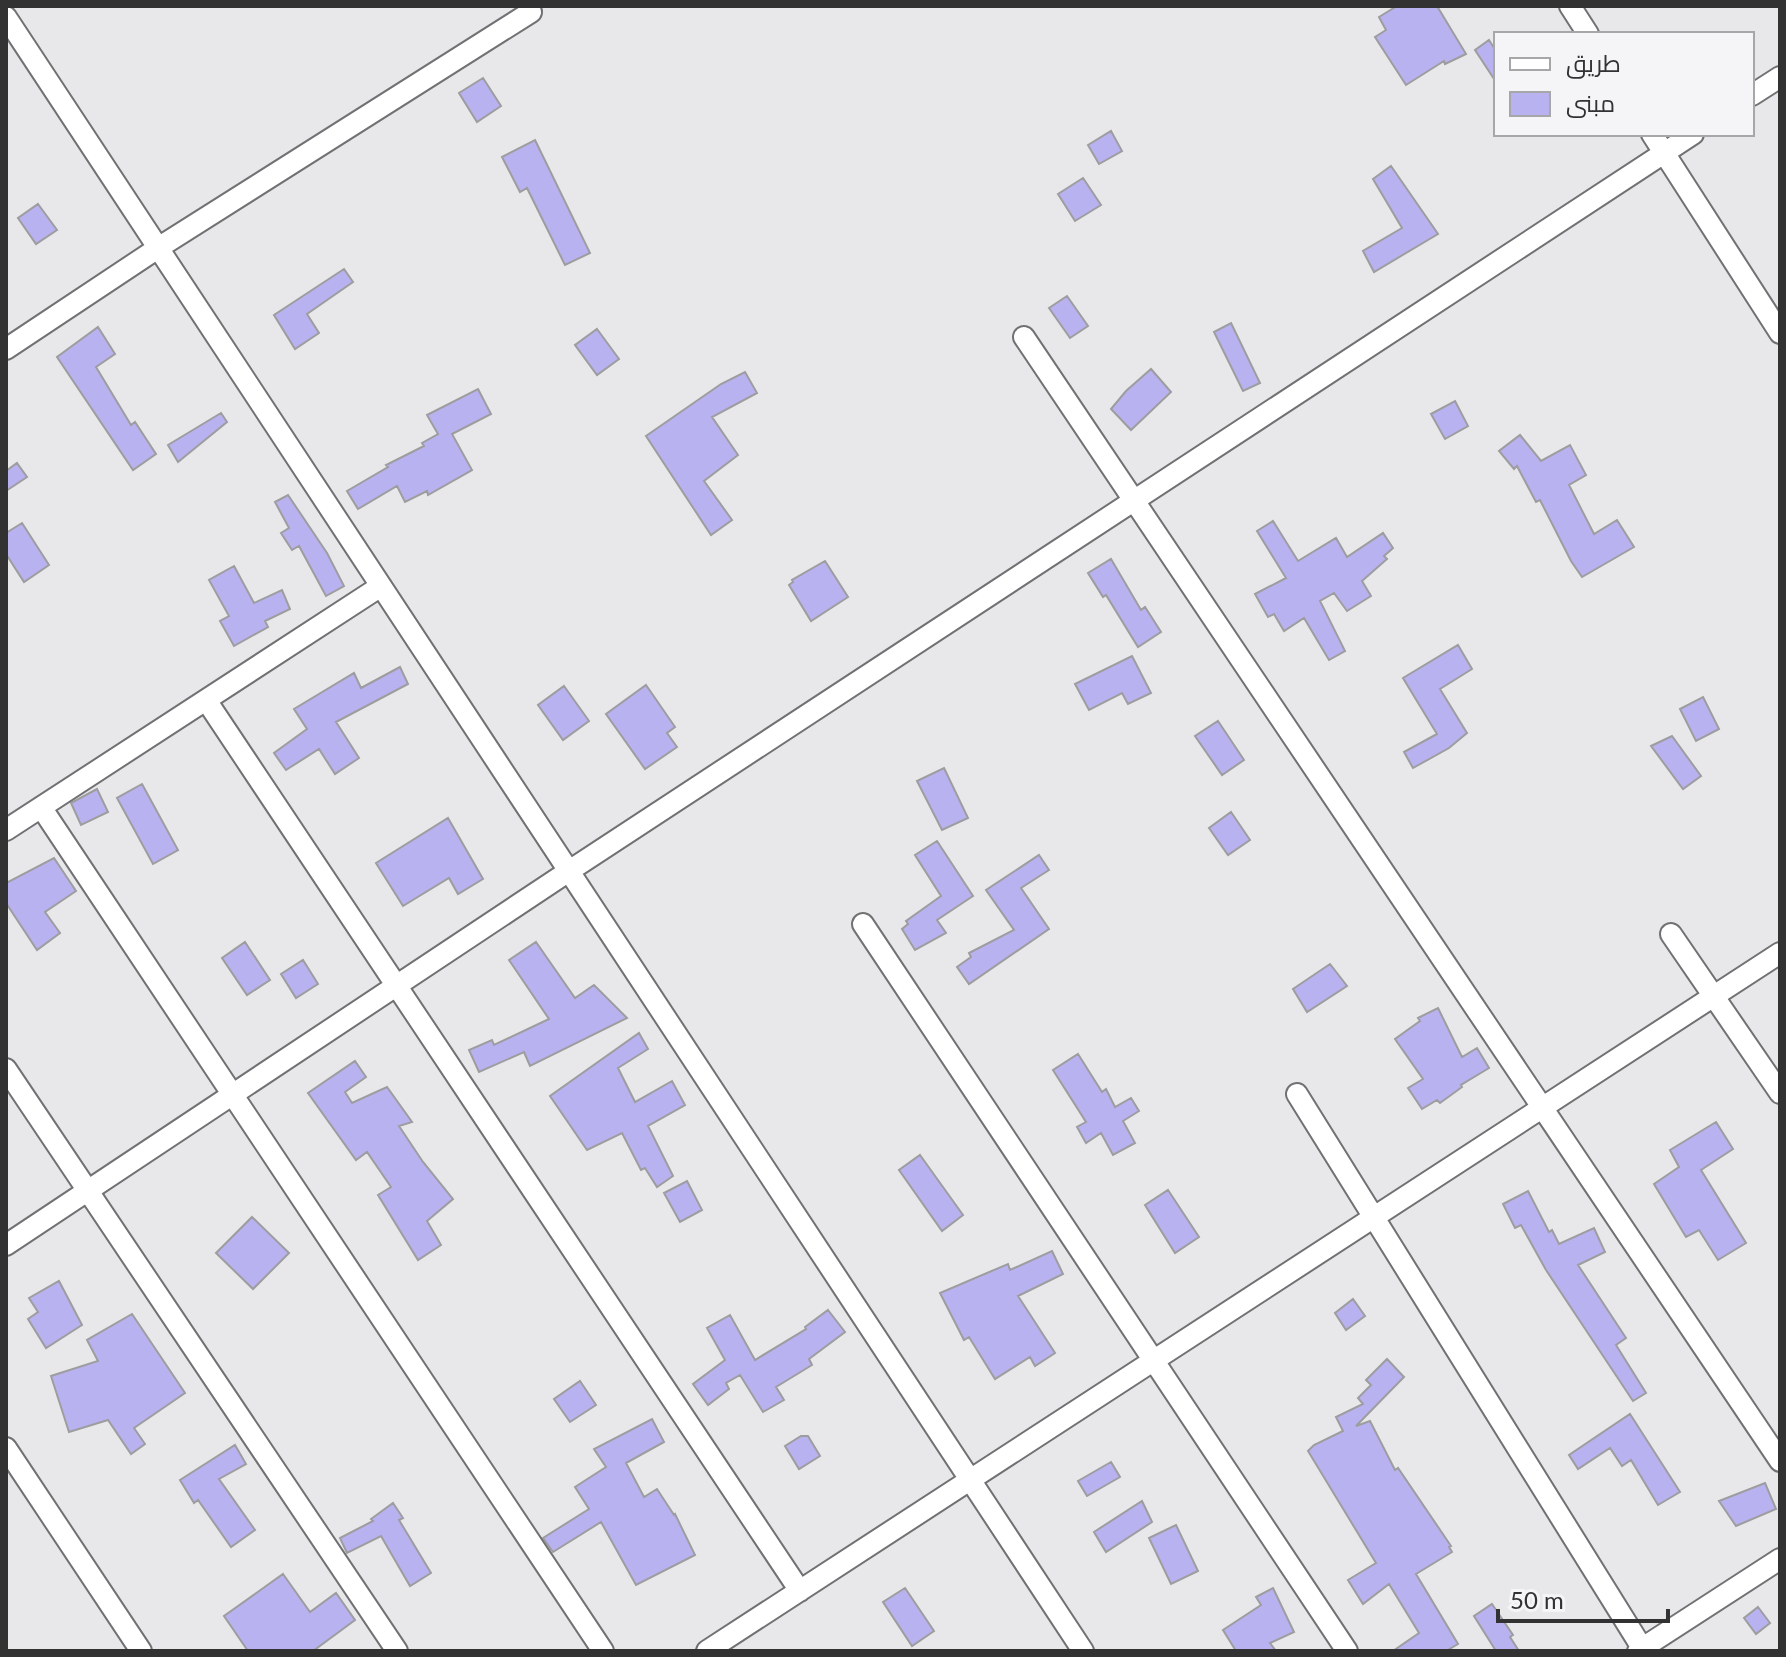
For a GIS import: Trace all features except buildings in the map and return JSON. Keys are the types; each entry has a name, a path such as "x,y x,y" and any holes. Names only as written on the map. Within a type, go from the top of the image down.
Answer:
{"street":[{"path":"1570,6 1587,32"},
{"path":"6,349 158,248 531,12"},
{"path":"6,17 1083,1651"},
{"path":"1754,94 1780,77"},
{"path":"1653,136 1780,333"},
{"path":"6,1245 569,871 1690,136"},
{"path":"1024,337 1780,1461"},
{"path":"6,830 381,586"},
{"path":"206,700 800,1591"},
{"path":"41,807 603,1651"},
{"path":"863,924 1347,1651"},
{"path":"1671,934 1780,1093"},
{"path":"707,1651 1780,953"},
{"path":"6,1069 397,1651"},
{"path":"1297,1094 1641,1650 1780,1559"},
{"path":"6,1448 141,1651"}]}
